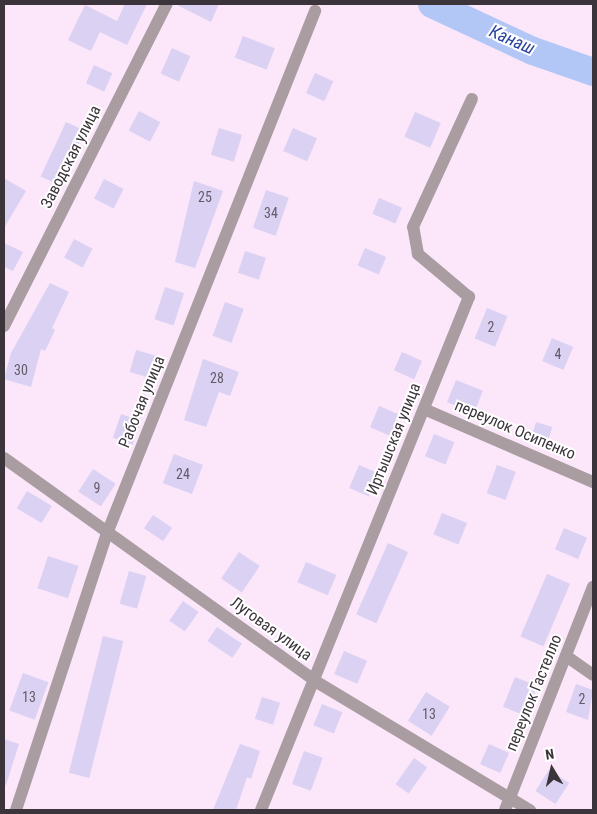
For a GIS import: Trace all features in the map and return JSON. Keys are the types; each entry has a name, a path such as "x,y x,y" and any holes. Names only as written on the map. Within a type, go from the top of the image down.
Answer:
{"street":[{"name":"Заводская улица","path":"4,326 167,4"},
{"name":"Рабочая улица","path":"16,810 108,531 315,11"},
{"name":"Иртышская улица","path":"261,810 315,681 469,296 418,254 413,227 472,100"},
{"name":"переулок Осипенко","path":"424,409 593,482"},
{"name":"Луговая улица","path":"4,458 315,681 530,810"},
{"name":"переулок Гастелло","path":"505,810 593,587"},
{"path":"566,656 593,675"}],"building":[{"path":"125,4 147,4 127,45 100,32 91,51 68,40 85,5 117,21"},
{"path":"175,4 219,4 211,22"},
{"path":"243,36 275,48 266,70 235,57"},
{"path":"172,48 190,56 179,82 161,74"},
{"path":"94,65 112,73 104,91 86,83"},
{"path":"315,73 333,81 324,101 306,93"},
{"path":"139,111 160,122 150,142 129,130"},
{"path":"415,112 441,123 430,148 404,137"},
{"path":"66,122 85,131 60,185 41,176"},
{"path":"219,128 242,135 234,162 211,155"},
{"path":"293,128 317,138 307,161 283,151"},
{"path":"4,178 26,191 4,228"},
{"path":"104,179 124,189 114,209 94,199"},
{"path":"194,181 223,191 195,268 175,262"},
{"path":"266,190 289,198 276,236 253,228"},
{"path":"379,198 402,208 395,223 372,214"},
{"path":"74,239 93,249 83,267 64,258"},
{"path":"4,243 23,252 13,271 4,267"},
{"path":"365,248 386,257 379,274 358,265"},
{"path":"245,251 266,258 259,280 238,273"},
{"path":"50,283 69,292 52,328 55,330 45,351 41,349 31,387 4,379 11,353"},
{"path":"165,287 184,293 174,326 154,319"},
{"path":"225,302 244,309 231,343 213,336"},
{"path":"487,308 507,316 495,347 475,339"},
{"path":"552,338 573,347 563,370 542,361"},
{"path":"136,350 164,358 158,380 130,372"},
{"path":"402,352 422,361 414,379 394,370"},
{"path":"203,359 239,372 230,396 219,392 206,427 184,420"},
{"path":"456,380 483,391 474,413 447,402"},
{"path":"379,406 400,415 391,436 370,427"},
{"path":"121,414 141,421 133,444 113,438"},
{"path":"536,422 552,427 547,445 530,440"},
{"path":"434,434 454,442 445,464 425,456"},
{"path":"174,454 203,465 192,494 163,483"},
{"path":"359,465 378,473 369,496 349,488"},
{"path":"497,465 516,472 506,500 487,493"},
{"path":"93,469 116,484 101,506 78,492"},
{"path":"27,491 52,506 42,523 17,508"},
{"path":"442,513 467,523 458,544 433,534"},
{"path":"153,515 172,528 163,541 144,528"},
{"path":"564,528 587,538 578,559 555,549"},
{"path":"388,543 408,552 376,623 356,614"},
{"path":"239,552 260,566 242,593 221,579"},
{"path":"48,556 78,566 68,598 37,588"},
{"path":"306,562 336,575 328,595 297,582"},
{"path":"129,571 146,576 137,609 120,604"},
{"path":"547,574 570,584 543,646 520,637"},
{"path":"183,601 199,612 185,632 169,621"},
{"path":"217,627 242,644 232,658 207,641"},
{"path":"103,636 123,641 89,778 69,773"},
{"path":"344,651 367,661 357,684 334,674"},
{"path":"23,673 48,682 35,720 9,711"},
{"path":"515,677 537,686 525,716 503,707"},
{"path":"576,684 593,690 588,720 566,712"},
{"path":"426,692 450,707 432,736 408,721"},
{"path":"262,697 280,703 273,725 255,719"},
{"path":"322,704 342,712 334,734 313,725"},
{"path":"4,739 19,744 6,785 4,784"},
{"path":"240,744 260,751 251,779 247,777 236,810 213,810"},
{"path":"489,744 509,753 500,773 480,764"},
{"path":"304,751 323,758 311,791 292,784"},
{"path":"414,758 427,767 409,793 396,784"},
{"path":"549,770 569,783 556,804 535,791"}],"waterway":[{"name":"Канаш","path":"432,4 533,51 593,72"}]}
